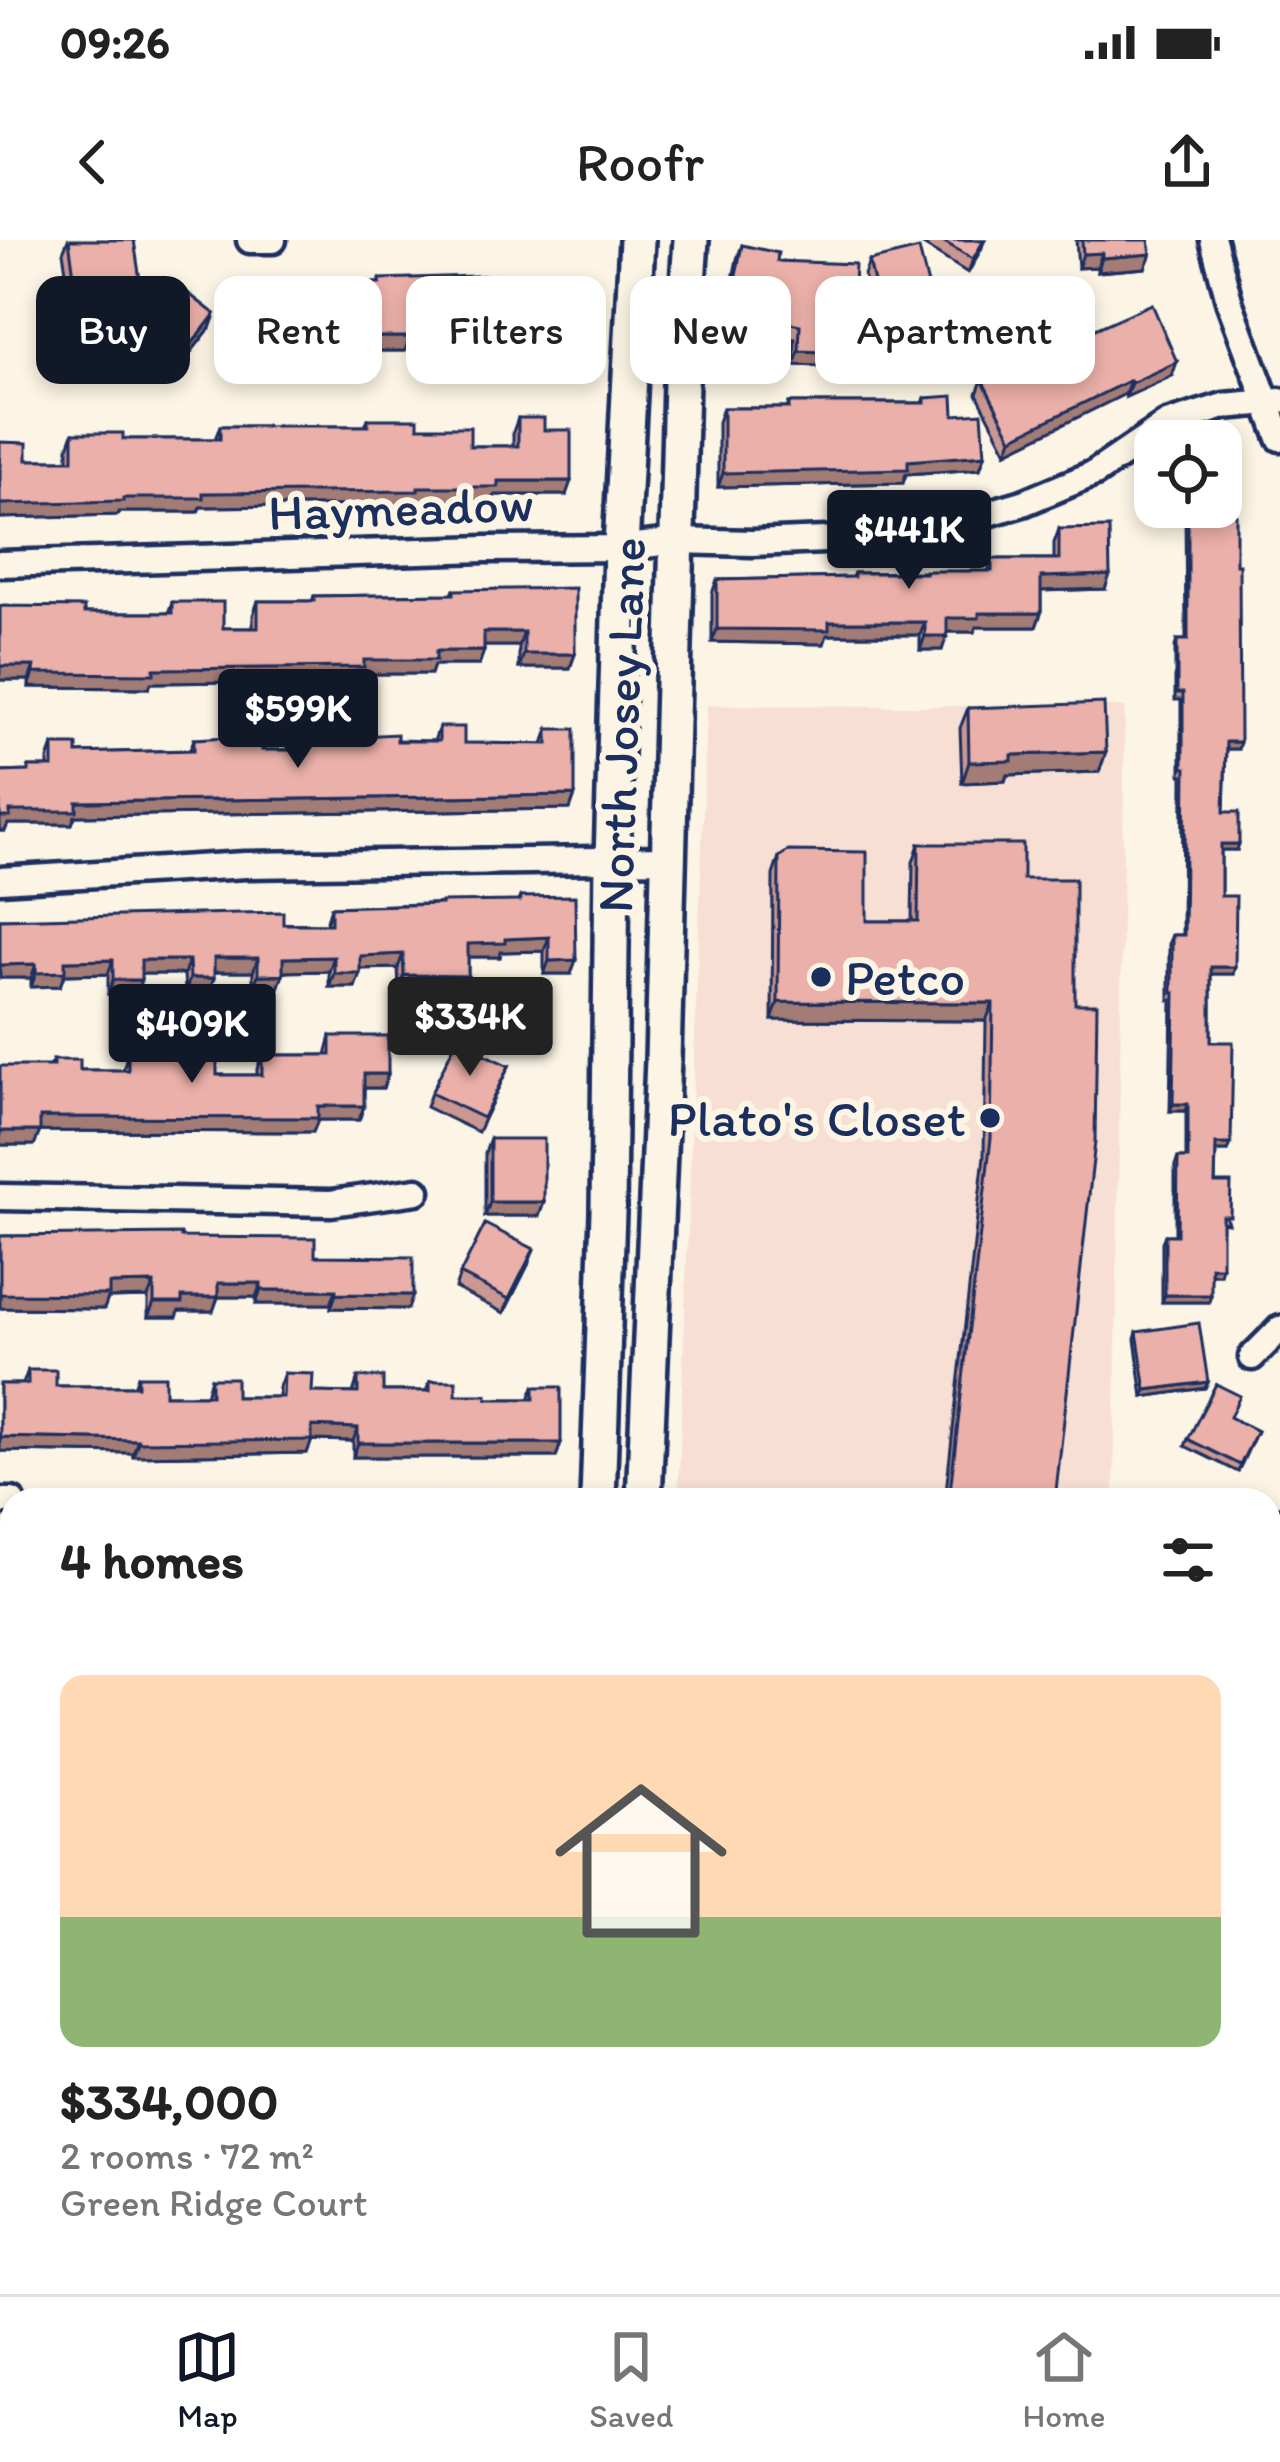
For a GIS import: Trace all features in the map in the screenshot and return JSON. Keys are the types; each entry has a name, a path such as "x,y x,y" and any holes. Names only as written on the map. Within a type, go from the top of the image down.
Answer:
{"main road":[{"name":"North Josey Lane","path":"598,1488 621,548 637,240"},
{"name":"North Josey Lane","path":"645,1488 663,1060 681,382 692,240"}],"street":[{"path":"250,240 273,240"},
{"path":"1213,240 1230,304 1273,401 1280,438"},
{"name":"Haymeadow","path":"0,564 850,539 948,525 1023,503 1095,472 1167,424 1225,406 1273,401"},
{"path":"0,880 244,865 668,859"},
{"path":"0,1197 331,1203 417,1191"},
{"path":"1252,1358 1280,1329"}],"shaded area":[{"path":"707,705 1125,707 1114,1488 678,1488"}],"building":[{"path":"69,240 134,240 139,276 74,276"},
{"path":"941,240 984,240 973,259"},
{"path":"1082,240 1149,240 1151,254 1102,258 1102,253 1083,254"},
{"path":"742,245 778,253 777,261 855,264 854,276 815,276 815,352 799,351 800,325 791,323 791,276 736,276"},
{"path":"919,249 926,276 873,276 869,261"},
{"path":"573,273 573,276 476,276"},
{"path":"406,278 406,337 382,337 382,279"},
{"path":"190,295 214,315 190,346"},
{"path":"1152,304 1177,362 1012,438 984,384 1095,384 1095,329"},
{"path":"953,396 954,415 982,413 985,455 908,461 908,469 723,473 723,408 925,403 925,398"},
{"path":"518,418 544,418 544,430 571,430 571,481 498,481 498,487 418,487 418,491 203,493 203,498 0,504 0,442 27,443 27,460 73,460 73,433 123,433 123,439 220,439 220,426 368,426 368,419 418,419 418,427 470,427 470,446 518,446"},
{"path":"1109,528 1110,575 1041,577 1041,613 947,618 947,636 925,636 925,622 829,622 829,630 717,629 717,580 992,571 992,559 1059,559 1059,529"},
{"path":"1188,528 1236,528 1240,742 1226,742 1224,812 1239,812 1239,844 1221,844 1221,896 1236,896 1235,967 1211,967 1211,1042 1233,1042 1231,1144 1216,1144 1215,1183 1231,1183 1230,1216 1222,1216 1222,1267 1211,1267 1211,1295 1165,1295 1165,1235 1177,1235 1178,1158 1188,1158 1188,1104 1173,1104 1172,935 1184,935 1186,768 1183,693 1177,693 1177,640 1188,640"},
{"path":"575,588 575,654 524,654 524,632 484,632 484,651 436,651 436,660 364,660 364,667 154,669 154,674 34,673 34,666 0,666 0,606 172,613 172,602 223,602 223,628 258,628 258,601"},
{"path":"1104,703 1106,752 1012,755 1012,761 969,762 968,708"},
{"path":"439,727 464,727 464,743 548,744 548,729 575,729 575,795 77,802 77,811 10,811 10,817 0,817 0,772 53,767 53,745 77,745 77,753 194,750 194,739 262,735 262,750 298,750 298,734 323,734 323,738 397,734 397,741 439,741"},
{"path":"919,844 1023,844 1023,879 1075,879 1075,1004 1097,1004 1095,1142 1056,1488 950,1488 991,1138 993,1003 778,1002 779,857 788,851 867,852 867,921 918,921"},
{"path":"575,896 576,960 549,961 549,937 468,944 468,976 404,975 403,954 360,956 360,973 334,973 334,957 283,958 283,975 258,975 258,958 214,958 214,978 190,978 189,960 141,960 141,980 113,980 113,960 65,961 65,972 36,973 36,964 0,965 0,919 283,912 283,924 331,924 331,907"},
{"path":"331,1036 388,1036 388,1074 364,1074 364,1106 318,1106 318,1118 40,1117 40,1131 0,1131 0,1066 53,1066 53,1060 80,1060 80,1070 128,1070 128,1052 192,1052 192,1046 217,1046 217,1075 262,1075 262,1055 331,1055"},
{"path":"456,1041 509,1066 483,1118 431,1093"},
{"path":"490,1139 544,1139 544,1202 490,1202"},
{"path":"485,1224 534,1249 509,1299 460,1274"},
{"path":"0,1236 315,1238 315,1256 413,1257 413,1295 261,1290 261,1283 218,1283 218,1297 182,1297 182,1303 154,1303 154,1283 109,1284 109,1295 0,1294"},
{"path":"1199,1323 1208,1382 1146,1390 1137,1332"},
{"path":"28,1370 56,1370 56,1386 138,1386 138,1376 165,1376 165,1395 211,1395 211,1378 236,1378 236,1397 283,1397 284,1373 313,1374 312,1392 358,1393 358,1377 383,1377 383,1391 430,1391 430,1381 456,1381 456,1395 487,1395 487,1399 534,1399 534,1387 561,1387 561,1443 358,1443 358,1428 312,1426 312,1440 138,1442 0,1437 0,1384 28,1384"},
{"path":"1216,1384 1240,1396 1230,1417 1257,1431 1240,1465 1188,1439"}],"place":[{"name":"Petco","path":"821,977"},
{"name":"Plato's Closet","path":"990,1118"}]}
